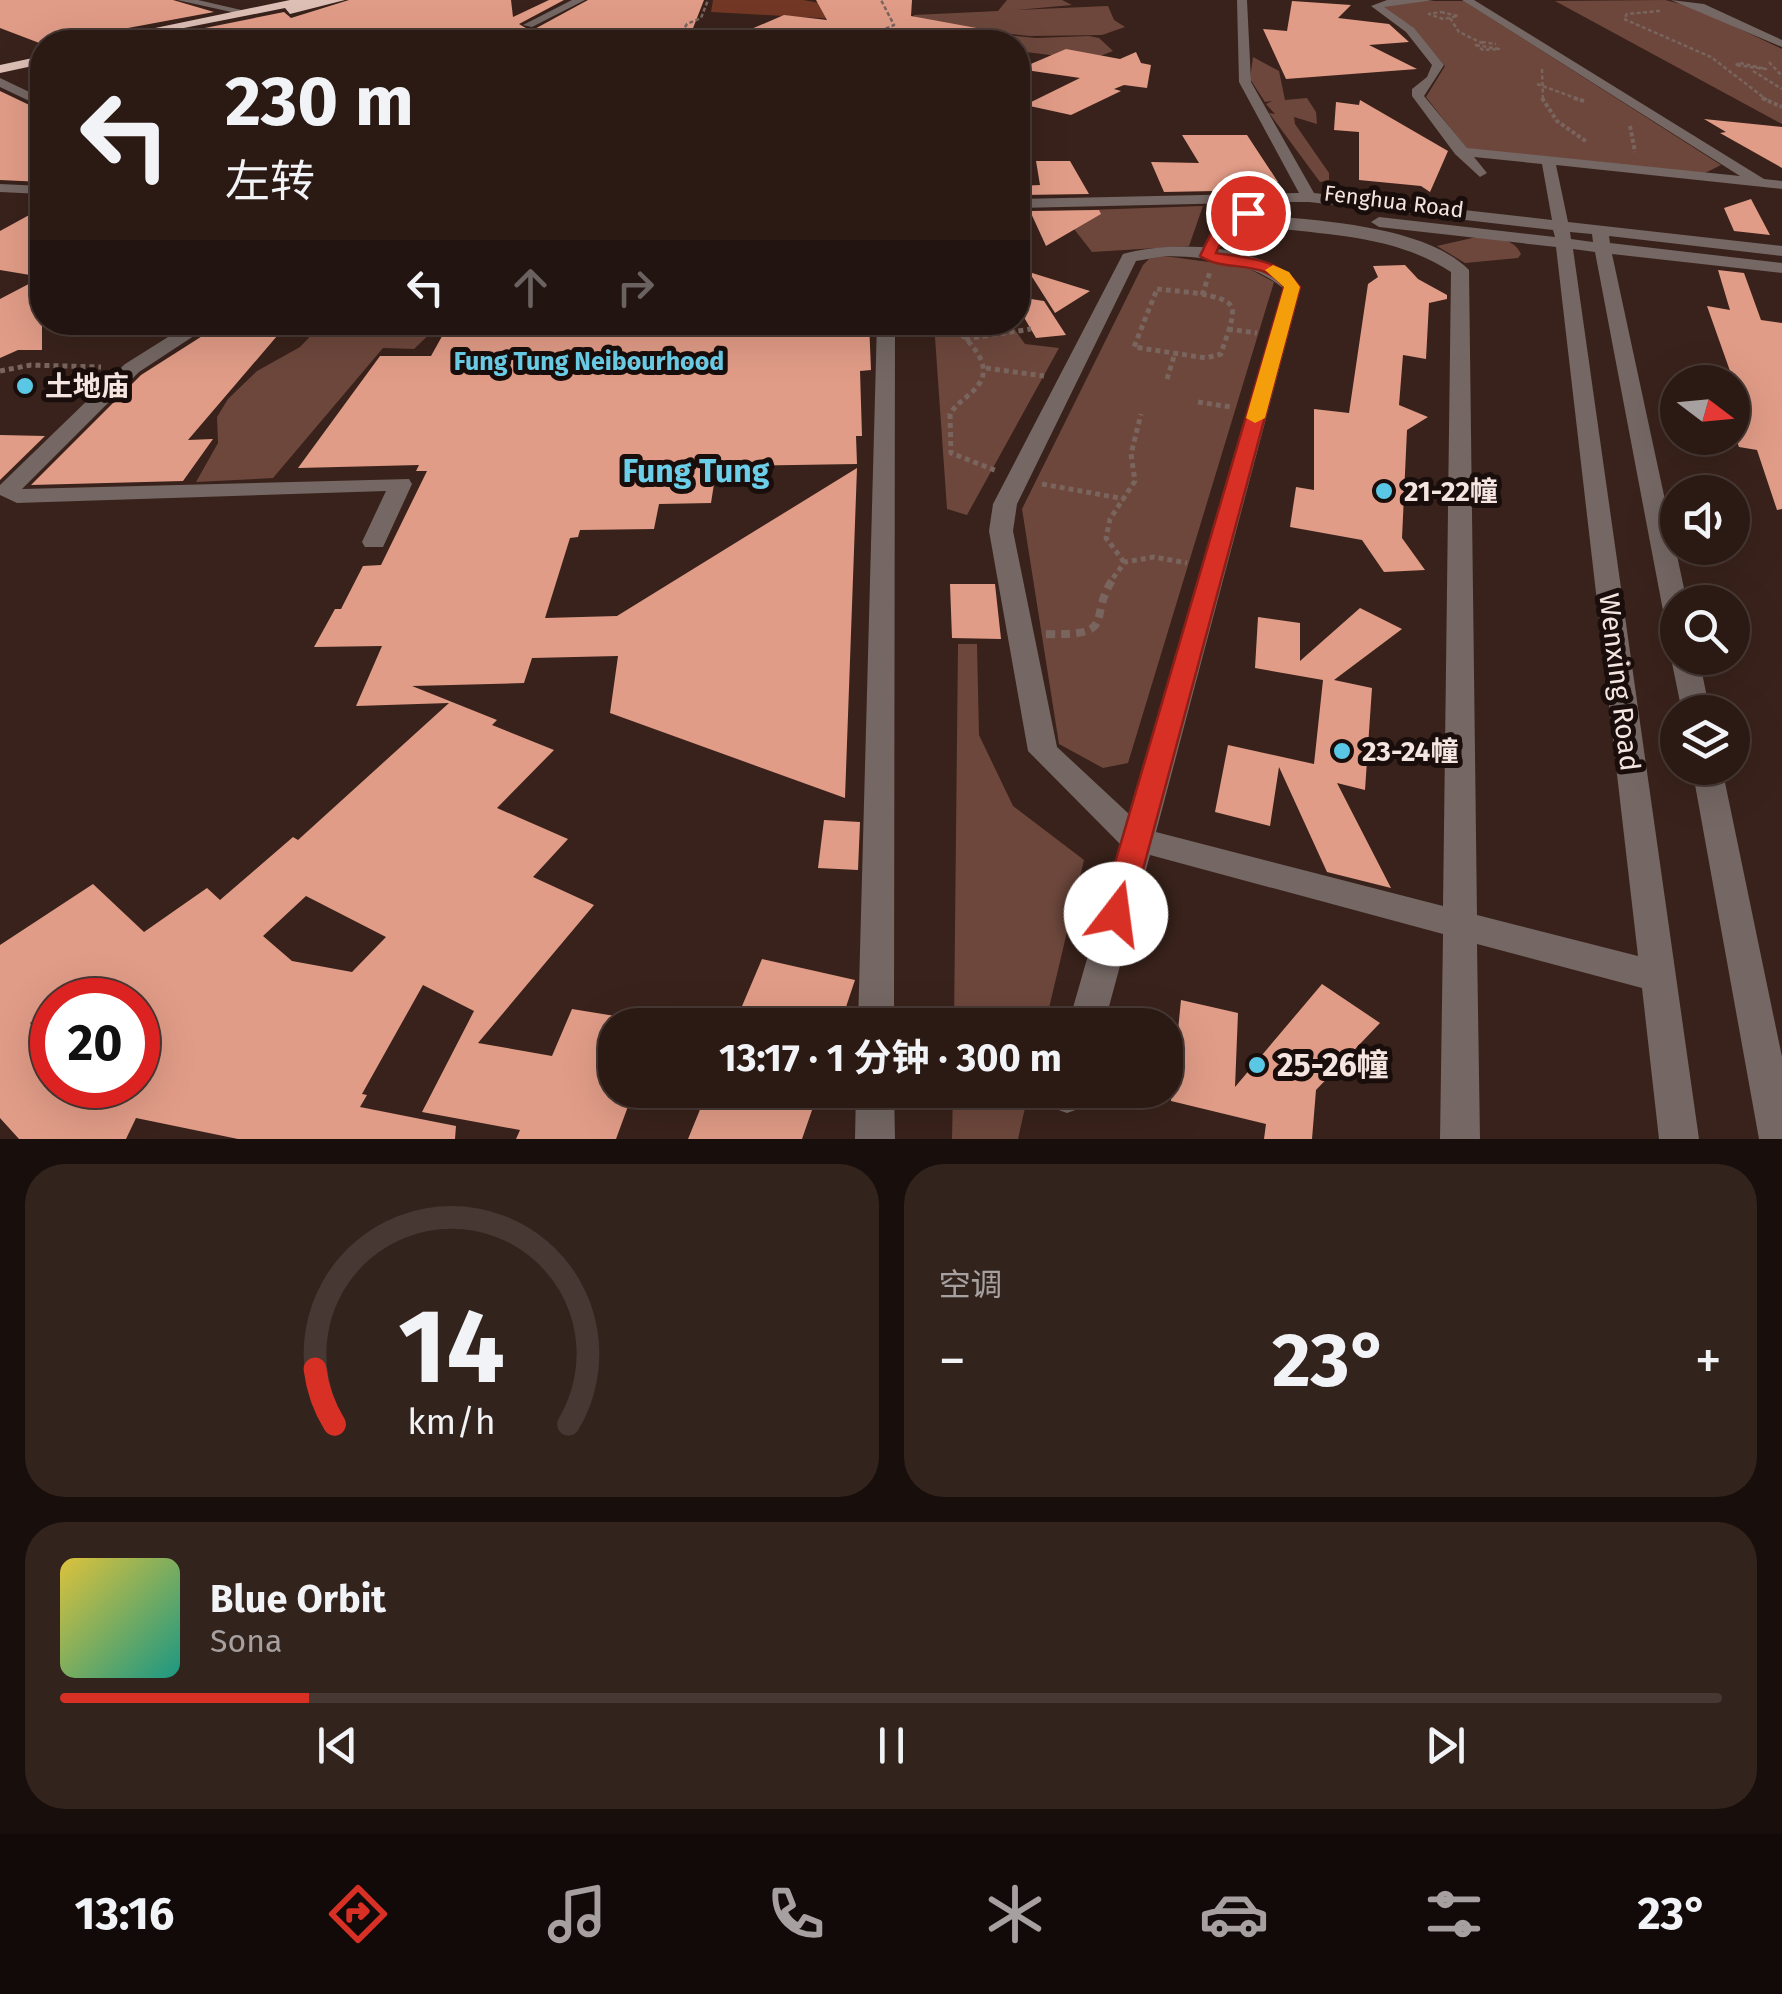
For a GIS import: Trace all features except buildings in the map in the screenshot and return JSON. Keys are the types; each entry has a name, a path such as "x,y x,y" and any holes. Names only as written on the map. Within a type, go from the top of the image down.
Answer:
{"highway":[{"path":"155,30 308,0"},
{"path":"190,30 339,0"},
{"path":"0,65 30,59"}],"street":[{"path":"182,0 246,12"},
{"path":"528,26 580,0"},
{"path":"1242,0 1245,82 1309,197"},
{"path":"1429,0 1398,0 1376,6 1410,30 1438,66 1432,79 1418,89 1418,96 1480,173"},
{"path":"1467,0 1761,183"},
{"path":"1676,0 1700,6 1782,44"},
{"path":"0,82 30,97"},
{"path":"1460,151 1782,185"},
{"name":"Wenxing Road","path":"1548,160 1562,234 1678,1139"},
{"path":"0,188 30,189"},
{"name":"Fenghua Road","path":"1236,208 1309,197 1562,234 1782,250"},
{"path":"1030,204 1236,208 1259,230 1402,241 1446,258 1460,270 1460,1139"},
{"name":"Fenghua Road","path":"1236,208 1248,206 1416,226 1562,234"},
{"path":"1207,256 1236,208"},
{"path":"1601,238 1671,585"},
{"name":"Fenghua Road","path":"1601,238 1782,268"},
{"path":"1091,1008 1135,840 1292,287 1283,275 1260,264 1160,250 1129,258 1005,504 1000,532 1043,751 1135,840 1658,977"},
{"path":"185,335 132,368 8,490 17,496 401,484 374,542"},
{"path":"876,1008 886,335"},
{"path":"1710,785 1771,1046 1779,1139"},
{"path":"875,1108 875,1139"}],"path":[{"path":"683,30 701,18 708,0"},
{"path":"881,0 894,25 883,30"},
{"path":"1667,9 1628,14 1624,19 1711,58 1761,97 1782,108"},
{"path":"1450,18 1459,32 1483,43 1509,48"},
{"path":"1532,59 1542,70 1538,84 1542,106 1566,130 1600,148"},
{"path":"1753,70 1765,70 1762,66 1735,65 1753,70 1760,79 1782,89"},
{"path":"1538,84 1588,102"},
{"path":"1626,122 1636,140 1635,154"},
{"path":"1157,288 1220,297 1230,303 1232,310 1221,354 1206,358 1175,354 1134,348 1157,288"},
{"path":"960,335 986,368 1068,379"},
{"path":"964,339 991,335"},
{"path":"1167,379 1175,354"},
{"path":"0,371 30,365 132,368"},
{"path":"986,368 978,387 954,406 948,418 951,454 1018,479 1125,499"},
{"path":"1125,562 1106,538 1110,519 1135,481 1130,454 1141,414"},
{"path":"1020,634 1081,634 1094,628 1102,618 1105,590 1125,562 1154,557 1213,567"}],"shaded area":[{"path":"713,0 803,0 878,14 854,20 711,12"},
{"path":"1007,0 1062,0 1072,5 1015,10 1108,6 1114,20 1125,27 1102,35 1030,36 1030,30 975,30 913,23 914,15 998,11"},
{"path":"1665,0 1693,7 1782,49 1782,124 1555,1"},
{"path":"1464,1 1721,165 1701,175 1467,149 1426,97 1445,66 1411,26 1383,9 1386,4"},
{"path":"1089,36 1099,38 1113,51 1090,60 1030,52 1030,37"},
{"path":"1253,57 1279,71 1285,100 1307,98 1316,112 1317,124 1294,117 1295,124 1329,173 1329,180 1320,182 1269,113 1275,114 1266,104 1272,101 1265,102 1250,79"},
{"path":"1203,206 1189,246 1092,252 1060,211"},
{"path":"1481,236 1509,242 1521,254 1518,258 1465,263 1437,246"},
{"path":"1164,256 1246,267 1274,282 1128,763 1103,768 1059,744 1022,509 1143,265 1149,259"},
{"path":"312,335 429,335 414,349 383,348 273,478 196,482 218,443 217,417 228,399 257,371 300,347"},
{"path":"935,335 1018,335 1025,344 1059,348 967,515 947,509"},
{"path":"958,644 977,644 979,735 1013,806 1084,860 1049,1008 954,1008"},
{"path":"953,1108 1025,1108 1018,1139 952,1139"}],"slow traffic":[{"path":"1255,418 1292,287 1273,270"}],"place":[{"name":"土地庙","path":"25,386"},
{"name":"21-22幢","path":"1384,491"},
{"name":"23-24幢","path":"1342,751"},
{"name":"25-26幢","path":"1257,1065"}],"district":[{"name":"Fung Tung Neibourhood","path":"589,361"},
{"name":"Fung Tung","path":"696,471"}],"route":[{"path":"1116,914 1292,287 1283,275 1260,264 1207,256 1225,218 1248,213"}]}
